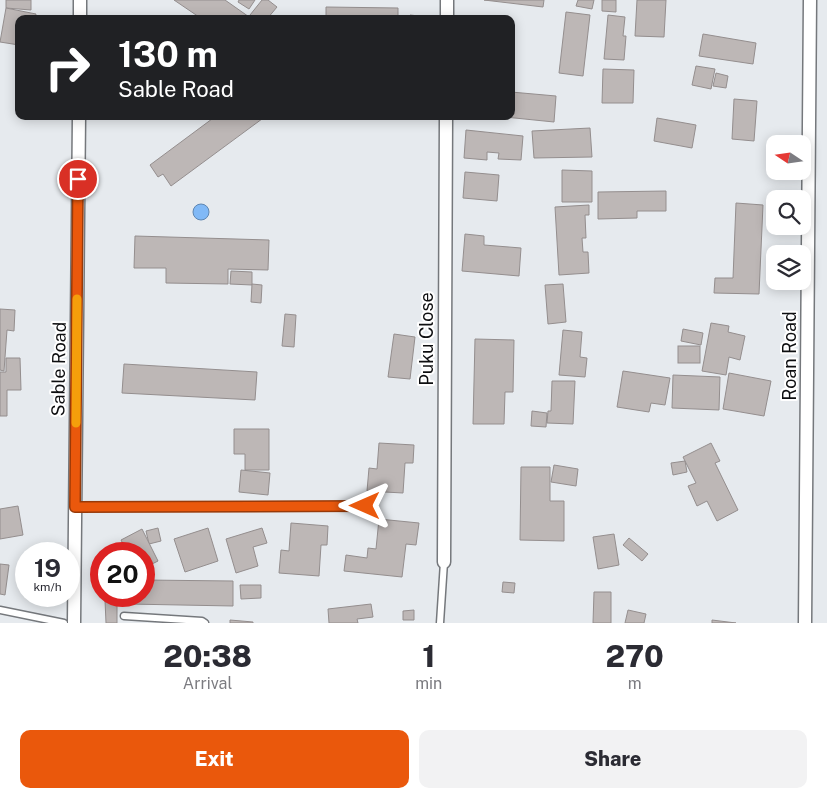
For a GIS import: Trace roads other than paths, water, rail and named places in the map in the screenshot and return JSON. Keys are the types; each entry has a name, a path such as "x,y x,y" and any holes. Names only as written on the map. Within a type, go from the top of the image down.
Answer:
{"street":[{"path":"80,0 80,15"},
{"path":"447,0 447,15"},
{"name":"Roan Road","path":"805,623 810,0"},
{"name":"Sable Road","path":"74,623 79,120"},
{"name":"Puku Close","path":"444,562 446,120"}],"lane":[{"path":"75,507 365,506"},
{"path":"440,623 444,562"},
{"path":"0,610 64,623"},
{"path":"124,616 202,621 205,623"}],"water":[{"path":"198,204 204,204 209,209 207,218 198,220 193,215 193,209"}]}
